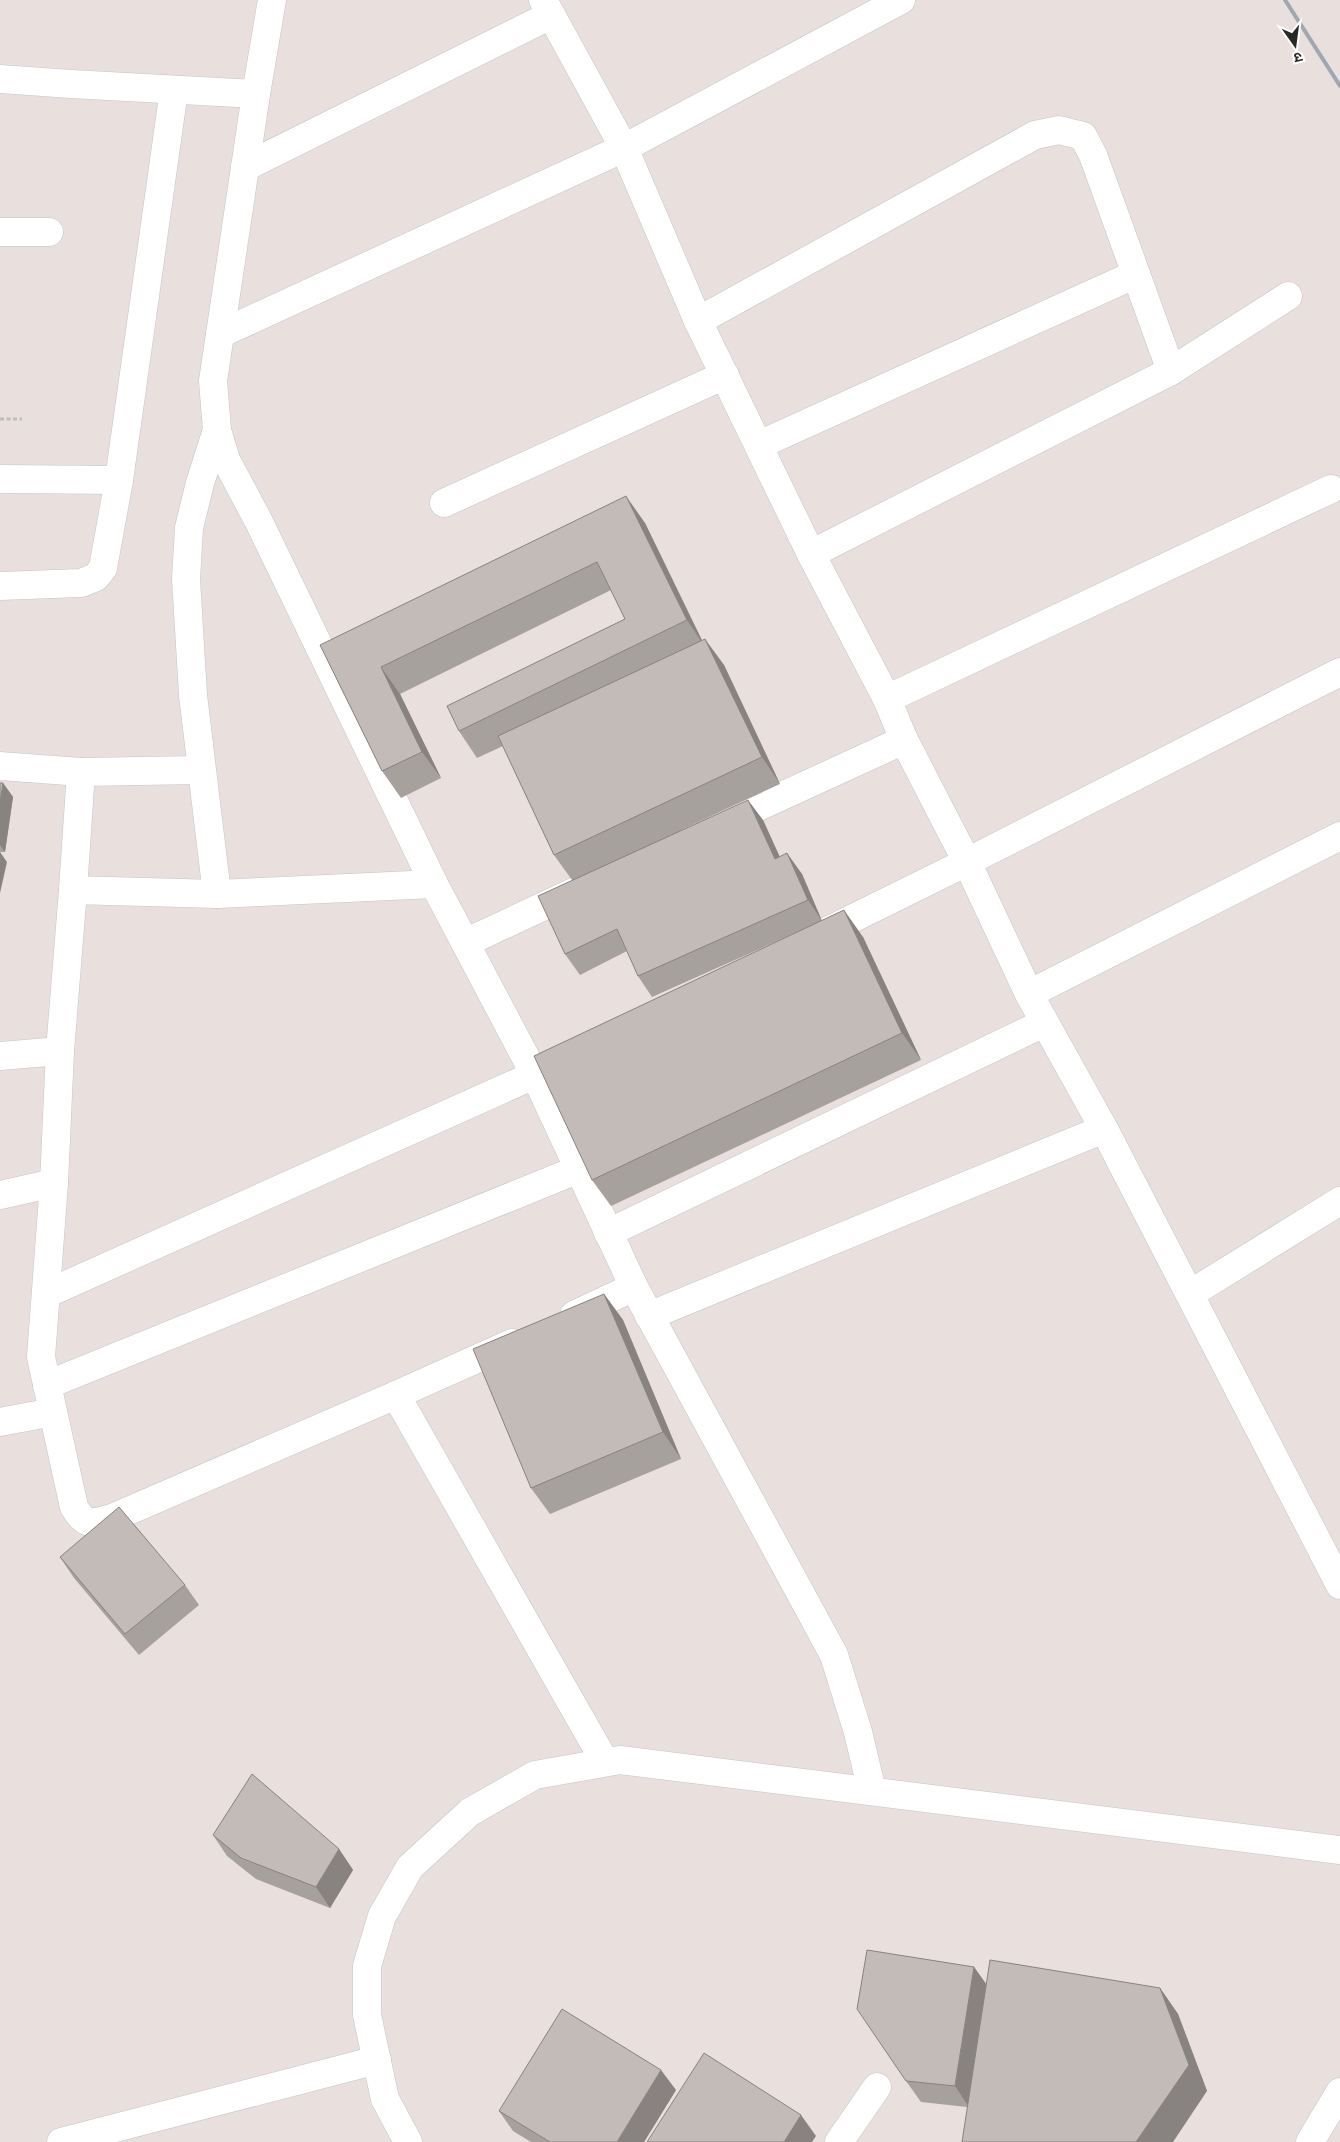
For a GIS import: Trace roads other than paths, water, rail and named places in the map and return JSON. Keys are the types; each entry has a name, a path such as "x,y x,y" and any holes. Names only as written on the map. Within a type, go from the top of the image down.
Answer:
{"street":[{"path":"272,0 213,381 216,430 226,460 260,522 434,884 535,1075 634,1287 834,1655 858,1732 872,1791"},
{"path":"220,334 624,148 901,0"},
{"path":"245,167 547,7 624,148 698,321 811,554 887,699 904,740 967,862 1044,1024 1104,1128 1340,1585"},
{"path":"0,79 256,94"},
{"path":"0,586 82,583 96,577 103,568 119,480 174,90"},
{"path":"698,321 1036,135 1059,130 1083,136 1093,155 1171,371"},
{"path":"0,232 49,232"},
{"path":"759,445 1136,274"},
{"path":"811,554 1171,371 1288,296"},
{"path":"444,503 724,375"},
{"path":"216,430 189,528 186,578 193,696 217,894"},
{"path":"0,478 119,480"},
{"path":"887,699 1331,489"},
{"path":"799,945 967,862 1340,672"},
{"path":"698,835 904,740"},
{"path":"0,766 80,772 201,770"},
{"path":"80,772 60,1051 54,1183 42,1357 74,1506 80,1517 86,1522 97,1522 396,1395 634,1287"},
{"path":"1029,994 1340,836"},
{"path":"465,943 599,880"},
{"path":"73,890 217,894 434,884"},
{"path":"608,1233 1044,1024"},
{"path":"0,1056 60,1051"},
{"path":"46,1294 570,1058"},
{"path":"649,1316 1104,1128"},
{"path":"48,1385 579,1169"},
{"path":"0,1195 54,1183"},
{"path":"1190,1294 1340,1201"},
{"path":"396,1395 605,1762"},
{"path":"0,1422 53,1412"},
{"path":"408,2142 385,2099 367,2015 367,1966 382,1916 410,1867 470,1812 535,1774 620,1760 1340,1850"},
{"path":"61,2142 377,2060"},
{"path":"839,2142 877,2087"},
{"path":"1310,2142 1340,2092"}],"railway":[{"path":"1285,0 1340,86"}]}
